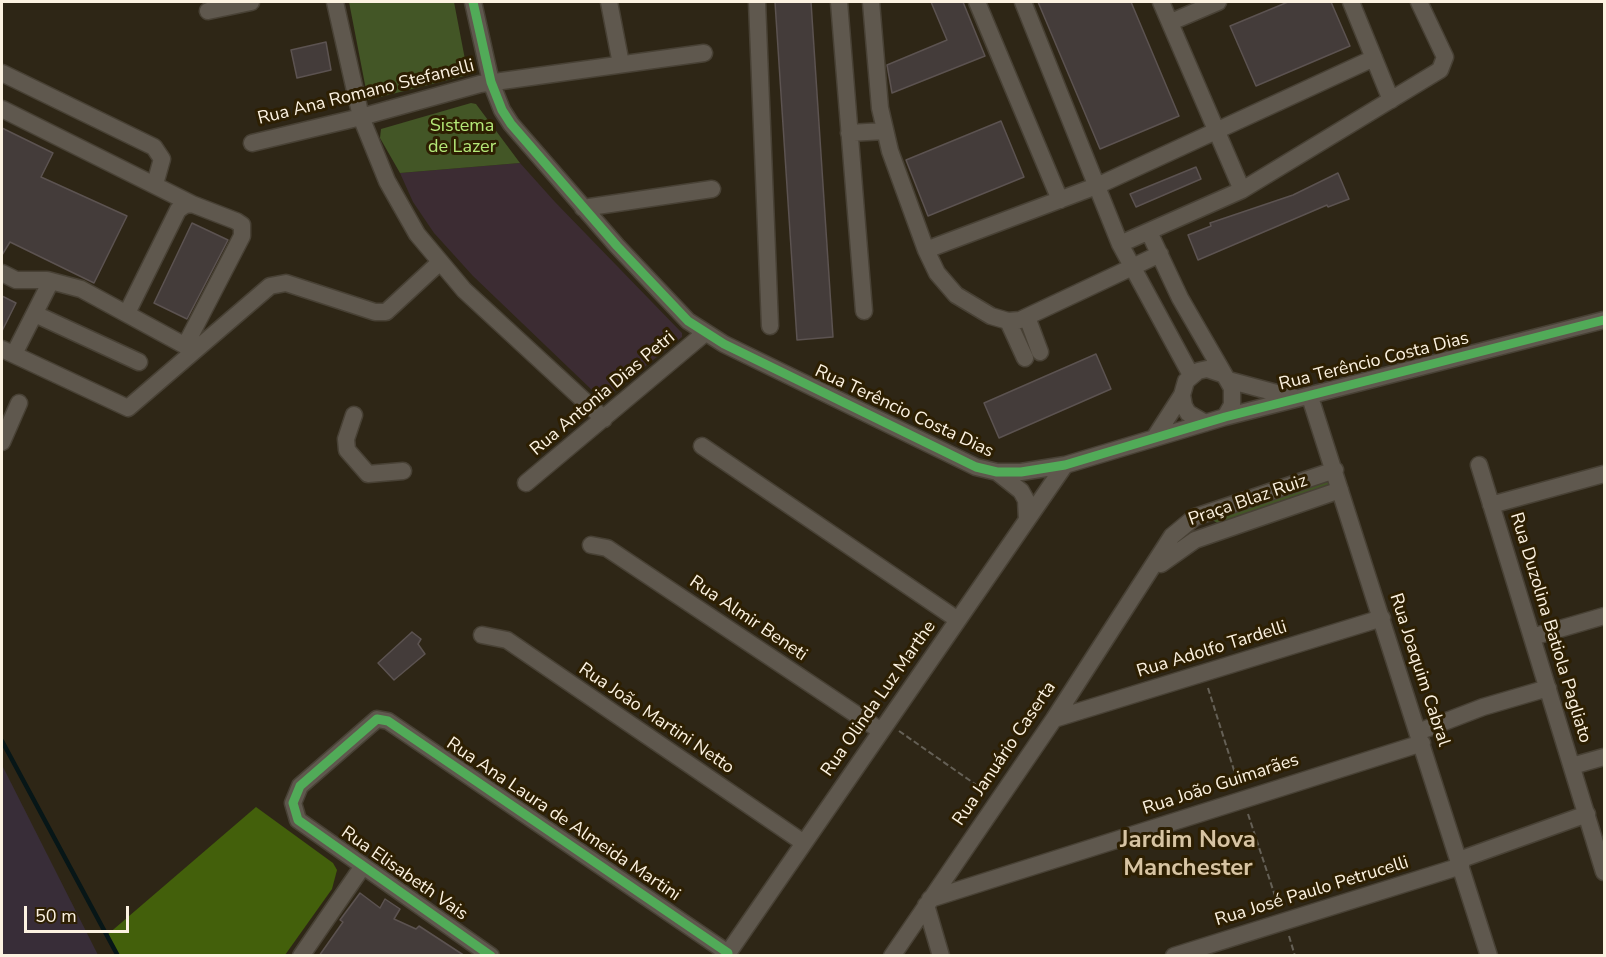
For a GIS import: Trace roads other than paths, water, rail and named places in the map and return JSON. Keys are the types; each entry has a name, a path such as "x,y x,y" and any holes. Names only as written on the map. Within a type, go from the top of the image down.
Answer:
{"street":[{"path":"208,11 251,2"},
{"path":"336,2 361,117 387,181 417,234 464,291 604,419"},
{"name":"Rua Terêncio Costa Dias","path":"472,2 491,82 502,110 518,133 583,208 688,321 705,333 976,467 997,472 1021,472 1065,465 1225,417 1605,320"},
{"path":"609,2 621,64"},
{"path":"757,2 770,326"},
{"path":"839,2 864,311"},
{"path":"870,2 875,72 885,131 909,207 926,250 937,273 956,295 991,316 1008,321 1027,317 1160,254"},
{"path":"977,2 1060,200"},
{"path":"1023,2 1099,185 1120,244 1191,375"},
{"path":"1161,2 1242,190"},
{"path":"1171,22 1218,2"},
{"path":"1351,2 1391,100"},
{"path":"1120,244 1242,190 1440,70 1445,64 1445,57 1419,2"},
{"name":"Rua Ana Romano Stefanelli","path":"252,142 361,117 491,82 704,53"},
{"path":"926,250 1099,185 1374,58"},
{"path":"2,73 154,147 162,159 155,184"},
{"path":"2,109 192,204 236,220 242,225 242,236 189,348"},
{"path":"849,133 885,131"},
{"path":"583,208 712,189"},
{"path":"127,313 178,210 185,205 192,204"},
{"path":"1149,232 1180,298 1225,377 1233,400 1225,417"},
{"path":"51,281 35,314 8,351 128,408 189,348 270,286 286,283 375,312 386,312 439,263"},
{"path":"2,273 16,280 51,281 81,289 189,348"},
{"path":"35,314 139,362"},
{"path":"1008,321 1032,355 1027,317"},
{"name":"Rua Antonia Dias Petri","path":"526,483 705,333"},
{"path":"1155,437 1182,395 1186,381 1191,375 1206,369 1225,377 1305,398"},
{"path":"1182,395 1188,412 1205,423"},
{"name":"Rua Joaquim Cabral","path":"1305,398 1335,470 1489,956"},
{"path":"2,442 6,423 19,403"},
{"path":"354,415 346,445 361,466 372,475 403,471"},
{"path":"702,446 958,620"},
{"name":"Rua Olinda Luz Marthe","path":"727,954 1065,465"},
{"name":"Rua Duzolina Batiola Pagliato","path":"1479,465 1605,872"},
{"name":"Praça Blaz Ruiz","path":"1149,574 1172,536 1195,517 1335,470"},
{"path":"997,472 1021,491 1026,500 1027,520"},
{"path":"1491,505 1605,474"},
{"name":"Praça Blaz Ruiz","path":"1149,574 1174,552 1194,540 1340,490"},
{"name":"Rua Almir Beneti","path":"591,545 607,548 884,727"},
{"name":"Rua Januário Caserta","path":"892,956 1149,574"},
{"path":"1532,637 1605,616"},
{"name":"Rua Adolfo Tardelli","path":"1054,718 1382,618"},
{"name":"Rua João Martini Netto","path":"482,635 507,640 804,843"},
{"name":"Rua João Guimarães","path":"928,902 1420,737 1483,707 1548,688"},
{"name":"Rua Ana Laura de Almeida Martini","path":"298,820 293,803 300,786 377,719 388,721 727,954"},
{"path":"1572,766 1605,757"},
{"name":"Rua José Paulo Petrucelli","path":"1174,956 1460,863 1587,814"},
{"name":"Rua Elisabeth Vais","path":"298,820 491,956"},
{"path":"301,956 363,866"},
{"path":"928,902 940,956"}],"waterway":[{"path":"2,741 118,956"}],"district":[{"name":"Jardim Nova Manchester","path":"1188,855"}],"park label":[{"name":"Sistema de Lazer","path":"462,137"}]}
